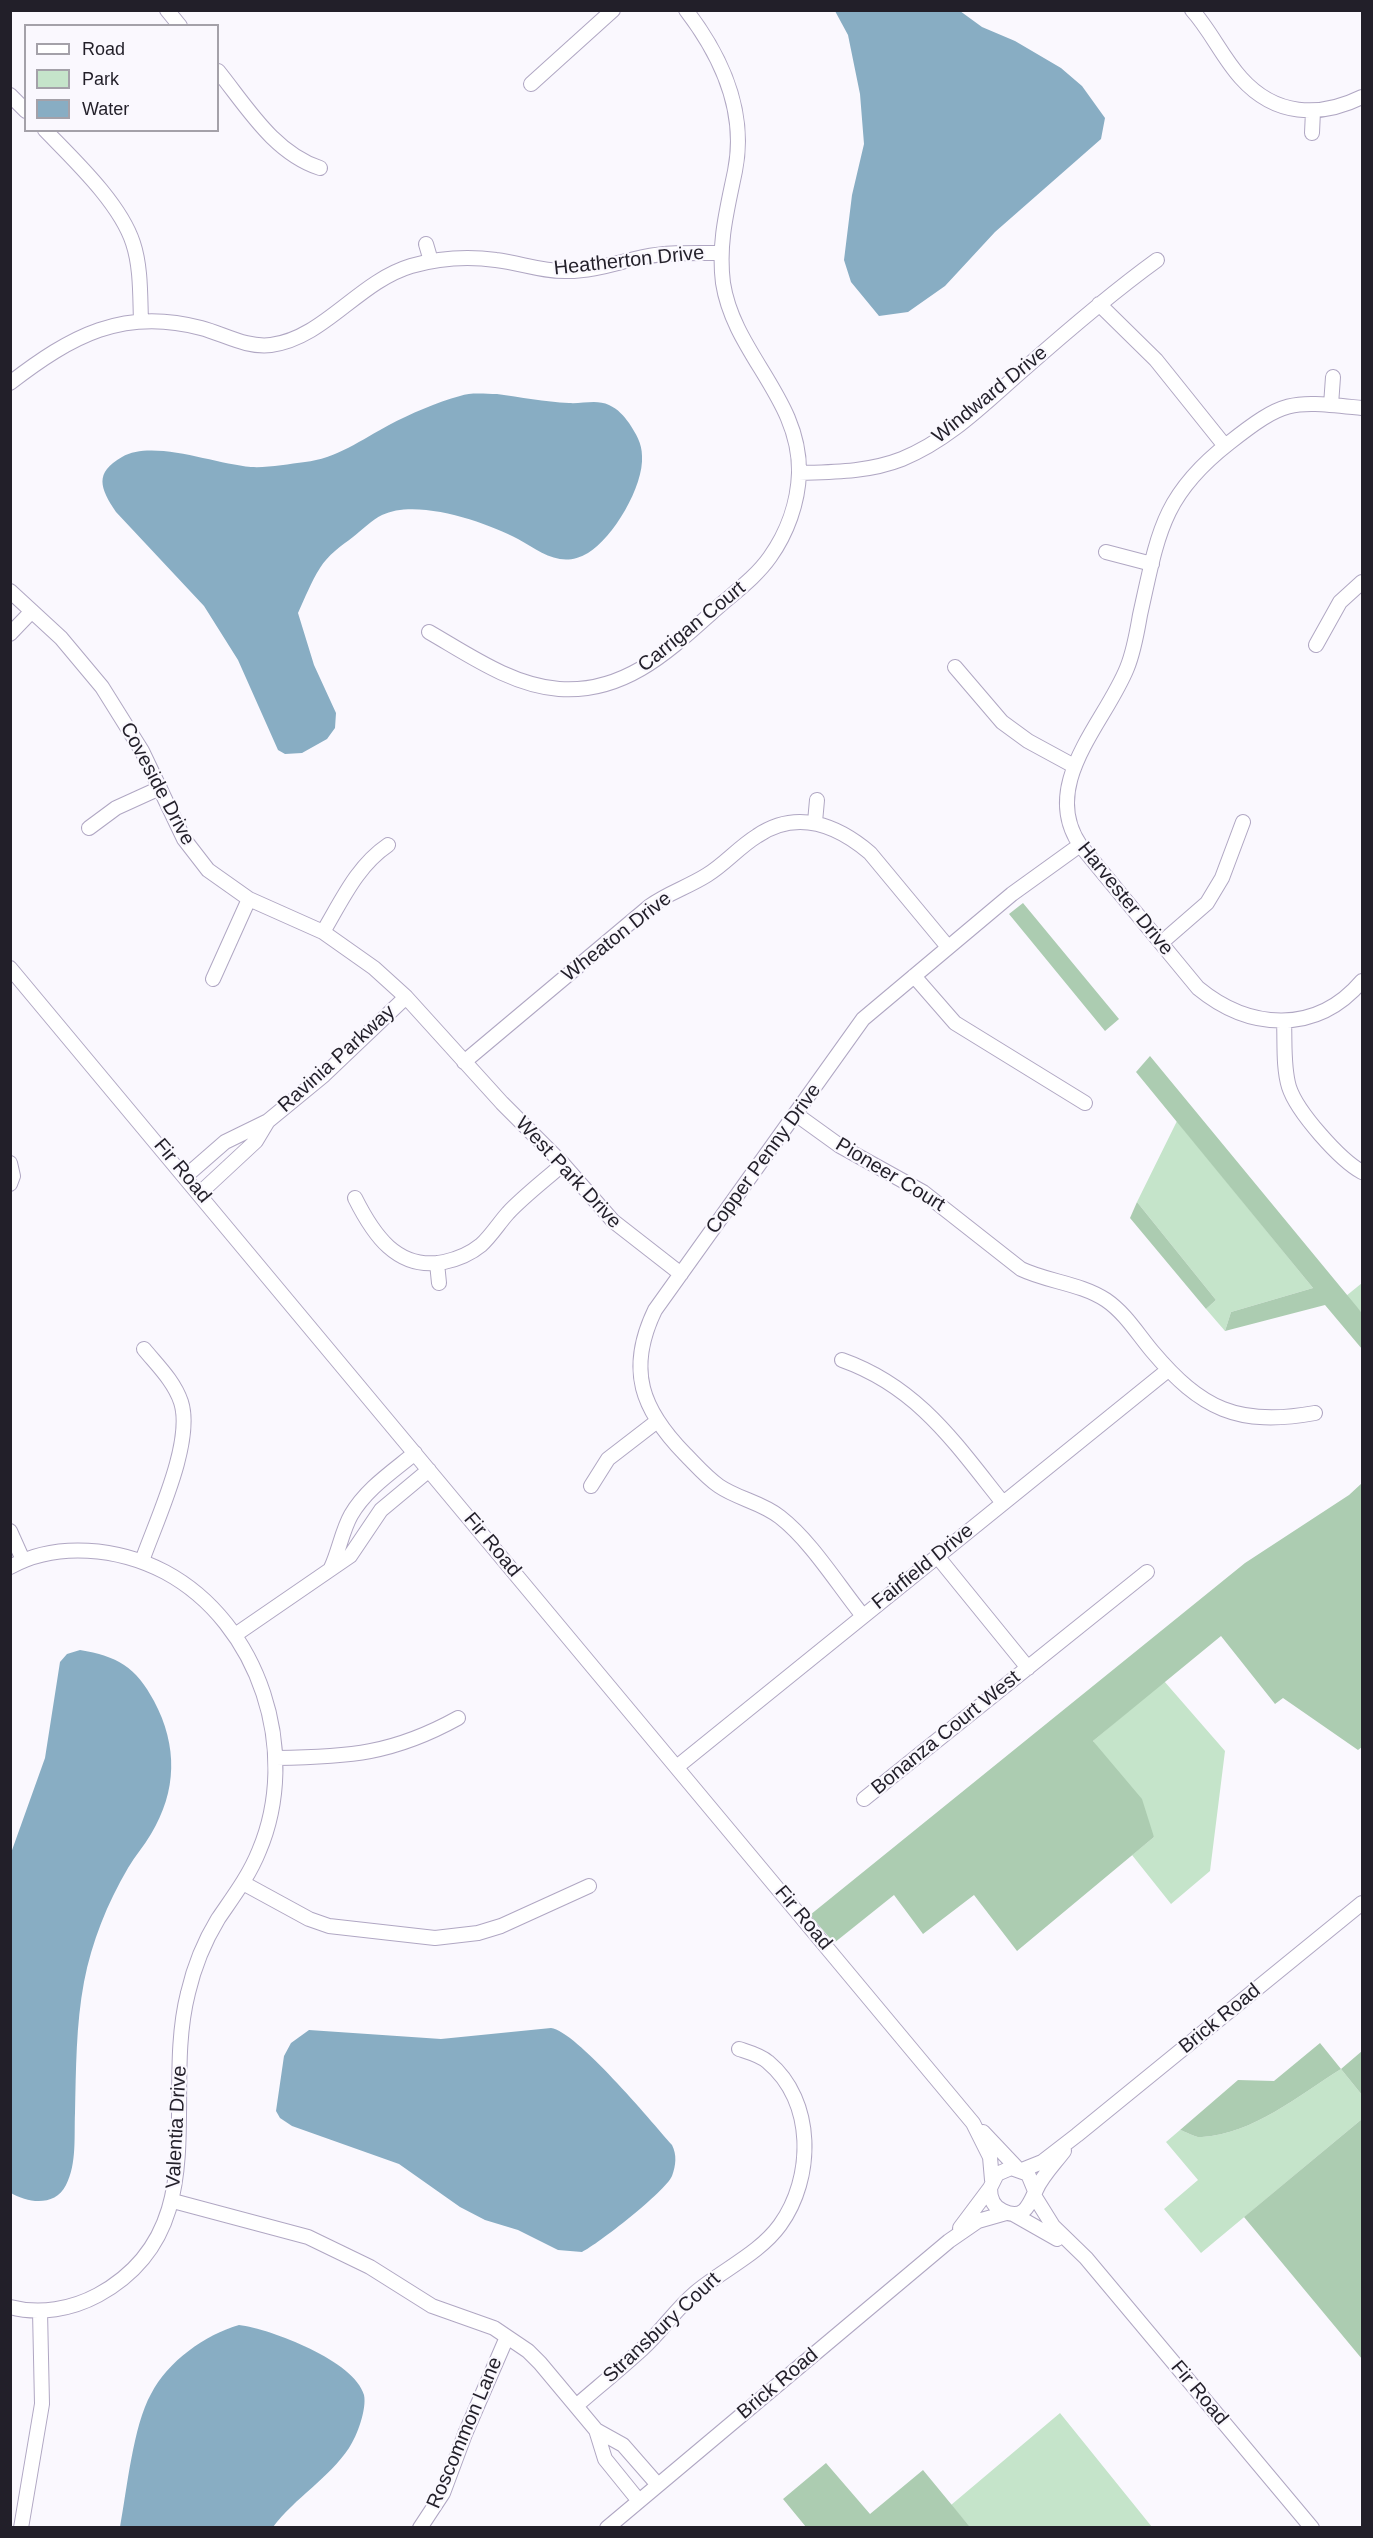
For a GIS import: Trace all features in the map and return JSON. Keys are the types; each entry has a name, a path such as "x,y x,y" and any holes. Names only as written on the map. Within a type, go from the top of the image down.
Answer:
{"street":[{"path":"167,10 178,24"},
{"path":"686,10 712,48 728,83 737,129 738,153 726,208 720,253"},
{"path":"1192,10 1239,76 1252,88 1280,105 1313,111 1330,110 1362,97"},
{"path":"531,84 568,51 603,14"},
{"path":"219,72 283,149 299,160 320,168"},
{"path":"10,95 24,109"},
{"path":"1312,133 1313,111"},
{"path":"10,383 42,358 89,333 109,325 141,321 137,258 125,225 85,174 47,132"},
{"path":"426,244 431,261"},
{"name":"Heatherton Drive","path":"141,321 186,324 242,342 269,345 302,336 362,291 392,273 431,261 475,258 543,270 567,271 591,270 660,255 720,253"},
{"name":"Carrigan Court","path":"429,632 522,681 560,689 579,689 609,683 653,663 754,576 769,559 787,525 795,503 799,473 791,422 782,402 735,326 726,295 720,253"},
{"name":"Windward Drive","path":"799,473 856,471 880,466 924,449 963,423 1099,304 1156,260"},
{"path":"1099,304 1169,374 1225,446"},
{"path":"1332,405 1334,377"},
{"name":"Harvester Drive","path":"1362,408 1297,404 1276,409 1225,446 1191,476 1176,496 1165,519 1129,664 1074,766 1066,788 1070,827 1080,845 1198,988 1216,1003 1252,1018 1284,1021 1312,1015 1329,1008 1343,1000 1362,981"},
{"path":"1106,552 1152,564"},
{"path":"1316,645 1340,602 1362,582"},
{"name":"Coveside Drive","path":"10,591 61,638 102,687 142,751 184,839 196,856 222,882 249,899 323,932 374,968 406,997 464,1062"},
{"path":"10,634 32,611"},
{"path":"955,667 1002,722 1028,741 1074,766"},
{"path":"89,828 116,808 160,788"},
{"path":"817,800 815,822 841,831 870,853 948,947"},
{"name":"Wheaton Drive","path":"464,1062 663,897 707,875 759,835 785,824 815,822"},
{"path":"1161,943 1208,903 1222,878 1243,822"},
{"path":"323,932 357,874 368,861 388,845"},
{"name":"Copper Penny Drive","path":"656,1422 643,1391 640,1360 647,1326 655,1310 797,1115 862,1019 1012,894 1080,845"},
{"path":"213,979 249,899"},
{"name":"Fir Road","path":"10,968 678,1766 972,2123 1020,2169"},
{"path":"914,976 955,1023 1085,1103"},
{"name":"Ravinia Parkway","path":"268,1120 324,1074 406,997"},
{"path":"1284,1021 1287,1078 1295,1100 1341,1156 1362,1172"},
{"name":"West Park Drive","path":"464,1062 563,1164 620,1228 681,1274"},
{"name":"Pioneer Court","path":"797,1115 840,1146 923,1192 1021,1269 1105,1300 1127,1319 1168,1370 1199,1397 1238,1414 1283,1419 1315,1413"},
{"path":"186,1176 225,1142 268,1120"},
{"path":"200,1193 256,1141 268,1120"},
{"path":"10,1163 13,1176 10,1184"},
{"path":"355,1198 368,1223 389,1248 401,1257 417,1263 437,1263 459,1258 482,1245 509,1212 563,1164"},
{"path":"437,1263 440,1283"},
{"path":"142,1562 180,1454 185,1423 176,1391 144,1348"},
{"path":"842,1360 886,1380 925,1410 1003,1503"},
{"name":"Fairfield Drive","path":"678,1766 1168,1370"},
{"path":"591,1486 608,1460 656,1422 707,1476 720,1486 782,1518 863,1616"},
{"path":"330,1570 340,1547 345,1527 361,1500 415,1453"},
{"path":"235,1635 350,1556 386,1504 429,1470"},
{"path":"10,1531 17,1564"},
{"name":"Valentia Drive","path":"10,2307 40,2311 75,2305 94,2297 120,2280 139,2263 156,2240 172,2201 177,2174 181,2040 187,1996 209,1935 243,1882 260,1850 275,1789 276,1758 270,1715 263,1692 235,1635 219,1614 195,1591 142,1562 103,1552 69,1551 17,1564"},
{"path":"937,1556 1028,1668"},
{"name":"Bonanza Court West","path":"864,1799 1147,1572"},
{"path":"276,1758 382,1750 426,1736 458,1718"},
{"path":"243,1882 309,1919 329,1926 435,1938 469,1935 501,1926 589,1886"},
{"name":"Brick Road","path":"1020,2169 1042,2162 1077,2135 1362,1903"},
{"name":"Stransbury Court","path":"576,2406 642,2349 692,2295 766,2241 789,2212 798,2192 805,2148 797,2108 789,2089 768,2062 739,2049"},
{"name":"Fir Road","path":"972,2123 990,2157 991,2184"},
{"name":"Brick Road","path":"1035,2194 1077,2135"},
{"path":"1020,2169 1032,2179 1035,2194 1027,2209 1009,2214 993,2204 991,2184 1004,2170 1020,2169"},
{"name":"Brick Road","path":"949,2241 991,2184"},
{"name":"Fir Road","path":"1035,2194 1053,2226 1086,2258 1312,2528"},
{"path":"172,2201 247,2218 308,2237 370,2267 432,2306 481,2322 507,2337 528,2351 596,2430 624,2445 658,2485"},
{"name":"Fir Road","path":"1009,2214 1042,2229 1086,2258"},
{"name":"Brick Road","path":"607,2528 949,2241 978,2221 1009,2214"},
{"path":"21,2528 17,2508 42,2404 40,2311"},
{"name":"Roscommon Lane","path":"420,2528 443,2493 465,2434 507,2337"},
{"path":"596,2430 605,2459 639,2500"}],"green space":[{"path":"1023,903 1119,1019 1105,1031 1009,914"},
{"path":"1150,1056 1362,1313 1362,1349 1325,1305 1225,1331 1231,1312 1313,1288 1136,1072"},
{"path":"1177,1121 1313,1288 1231,1312 1225,1331 1206,1309 1216,1300 1137,1202"},
{"path":"1137,1202 1216,1300 1206,1309 1130,1218"},
{"path":"1362,1283 1362,1313 1346,1296"},
{"path":"1362,1483 1362,1747 1358,1750 1283,1698 1275,1704 1221,1636 1093,1741 1142,1799 1154,1837 1017,1951 974,1895 923,1934 894,1895 834,1943 810,1915 1245,1563 1349,1495"},
{"path":"1164,1681 1225,1751 1210,1871 1171,1904 1132,1855 1154,1837 1093,1741"},
{"path":"1320,2043 1341,2069 1275,2112 1239,2129 1221,2134 1199,2137 1180,2130 1238,2080 1274,2081"},
{"path":"1362,2051 1362,2095 1341,2069"},
{"path":"1341,2069 1362,2095 1362,2119 1201,2253 1164,2209 1198,2180 1166,2142 1180,2130 1199,2137 1239,2129 1275,2112"},
{"path":"1362,2119 1362,2359 1244,2217"},
{"path":"1060,2413 1152,2527 970,2527 951,2505"},
{"path":"826,2463 870,2514 923,2470 970,2527 806,2527 783,2499"}],"water":[{"path":"835,11 960,11 982,27 1015,41 1061,68 1082,86 1105,118 1101,139 995,232 945,286 908,312 879,316 851,282 844,260 852,195 864,144 860,94 848,35"},
{"path":"469,394 497,394 542,401 600,402 620,413 636,435 642,456 638,482 617,524 598,546 588,553 578,558 560,559 543,553 504,532 451,514 414,509 397,510 382,515 323,563 298,613 314,665 336,713 335,728 327,739 302,753 285,754 278,750 238,660 204,606 116,512 106,496 102,481 107,469 122,457 135,452 150,451 167,451 251,467 316,460 338,453 397,421 442,402"},
{"path":"80,1650 105,1656 124,1665 147,1689 162,1718 167,1735 171,1768 170,1785 160,1818 113,1895 87,1967 78,2031 74,2150 70,2177 55,2197 33,2201 11,2193 11,1853 45,1758 60,1662 67,1654"},
{"path":"551,2028 563,2033 595,2060 672,2145 675,2156 672,2176 667,2184 616,2229 582,2252 558,2250 518,2230 485,2220 460,2207 399,2164 292,2126 280,2118 276,2111 284,2056 291,2043 309,2030 441,2039"},
{"path":"239,2325 271,2333 310,2349 345,2370 357,2382 365,2401 361,2422 352,2443 332,2469 273,2527 120,2527 135,2440 145,2407 158,2382 177,2360 189,2351 213,2335"}]}
